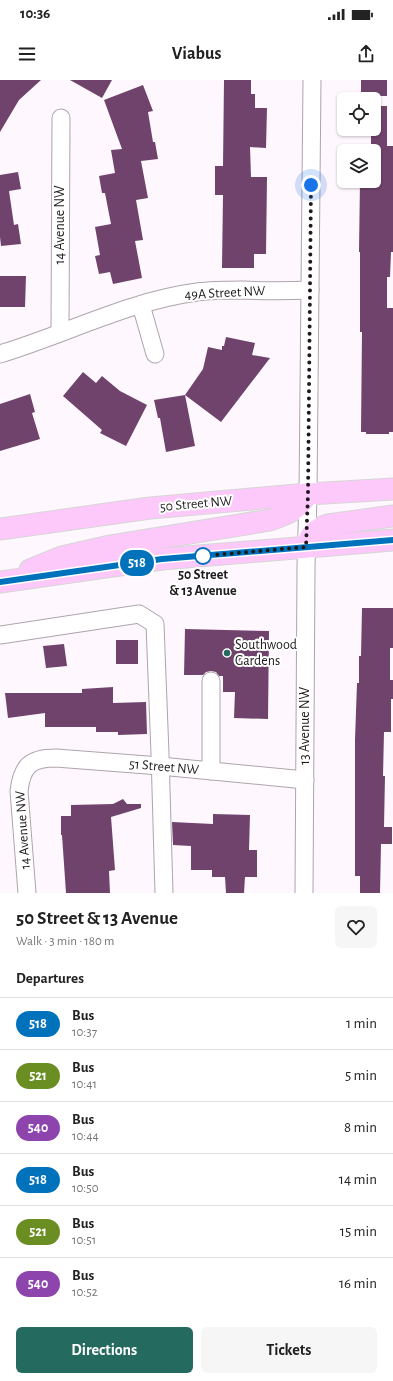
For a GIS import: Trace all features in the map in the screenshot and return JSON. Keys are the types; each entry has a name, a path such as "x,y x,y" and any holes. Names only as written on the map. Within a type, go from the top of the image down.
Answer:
{"main road":[{"name":"50 Street NW","path":"0,529 150,508 308,494 393,489"},
{"path":"0,582 62,557 110,546 270,520 292,511 302,503 308,494"},
{"path":"306,547 309,538 328,524 393,516"},
{"path":"0,582 162,559 393,540"}],"street":[{"name":"13 Avenue NW","path":"304,893 306,547 308,494 312,80"},
{"name":"14 Avenue NW","path":"60,332 61,118"},
{"name":"49A Street NW","path":"0,354 60,332 163,298 198,292 310,290"},
{"path":"141,305 155,354"},
{"path":"0,635 139,614 155,624 164,893"},
{"path":"211,681 211,771"},
{"name":"51 Street NW","path":"25,768 33,761 44,758 160,766 305,780"},
{"name":"14 Avenue NW","path":"25,768 21,778 19,791 27,893"}],"building":[{"path":"0,80 41,80 19,100 0,132"},
{"path":"70,80 112,80 102,98"},
{"path":"224,80 251,80 251,94 255,94 255,108 267,108 266,148 250,147 251,177 267,177 266,254 254,254 254,268 222,268 223,195 215,195 215,166 223,166"},
{"path":"361,80 387,80 387,96 381,96 381,92 361,92"},
{"path":"143,85 153,111 148,112 153,142 155,142 158,159 141,161 148,198 136,200 143,240 135,241 142,278 113,284 110,272 99,274 95,256 100,255 95,227 111,224 105,193 102,193 99,176 115,173 111,150 122,149 104,100"},
{"path":"381,106 387,106 387,146 393,146 393,252 391,252 390,277 387,277 387,308 393,308 393,432 389,432 389,434 366,434 366,432 361,432 362,332 360,332 360,188 381,188 381,144 371,144 371,136 381,136"},
{"path":"18,172 21,189 9,191 14,225 18,224 21,244 1,246 0,175"},
{"path":"0,276 26,276 25,307 0,307"},
{"path":"226,337 255,343 252,355 270,358 221,422 185,395 203,369 208,347 222,350"},
{"path":"83,372 96,383 102,376 120,391 147,405 126,446 100,433 102,430 63,396"},
{"path":"30,394 35,412 32,413 40,439 0,451 0,404"},
{"path":"185,395 195,446 166,452 160,418 158,418 154,400"},
{"path":"362,608 393,608 393,648 390,648 390,680 393,680 393,699 391,699 391,732 384,732 383,776 385,776 384,827 392,827 392,844 381,844 380,893 360,893 360,876 355,876 355,740 357,683 359,683 359,656 361,656"},
{"name":"Southwood Gardens","path":"185,629 269,631 268,719 234,718 235,692 223,692 223,676 219,676 216,672 206,672 203,675 184,675"},
{"path":"116,640 138,640 138,664 116,664"},
{"path":"64,644 67,666 46,668 43,646"},
{"path":"113,687 113,703 146,702 147,734 118,735 118,732 96,732 96,727 45,727 45,713 8,718 5,693 82,693 82,689"},
{"path":"123,799 127,804 141,804 141,808 111,817 115,870 109,871 110,893 66,893 61,835 61,816 71,816 71,805 113,804"},
{"path":"213,814 250,815 249,850 257,850 257,877 245,877 244,893 226,893 225,877 212,877 212,870 191,870 191,846 173,845 172,822 213,824"}],"bus line":[{"name":"518","path":"0,582 162,559 393,540"}],"place":[{"name":"50 Street & 13 Avenue","path":"203,556"},
{"name":"Southwood Gardens","path":"227,653"}],"route":[{"path":"203,556 306,547 308,494 311,185"}]}
